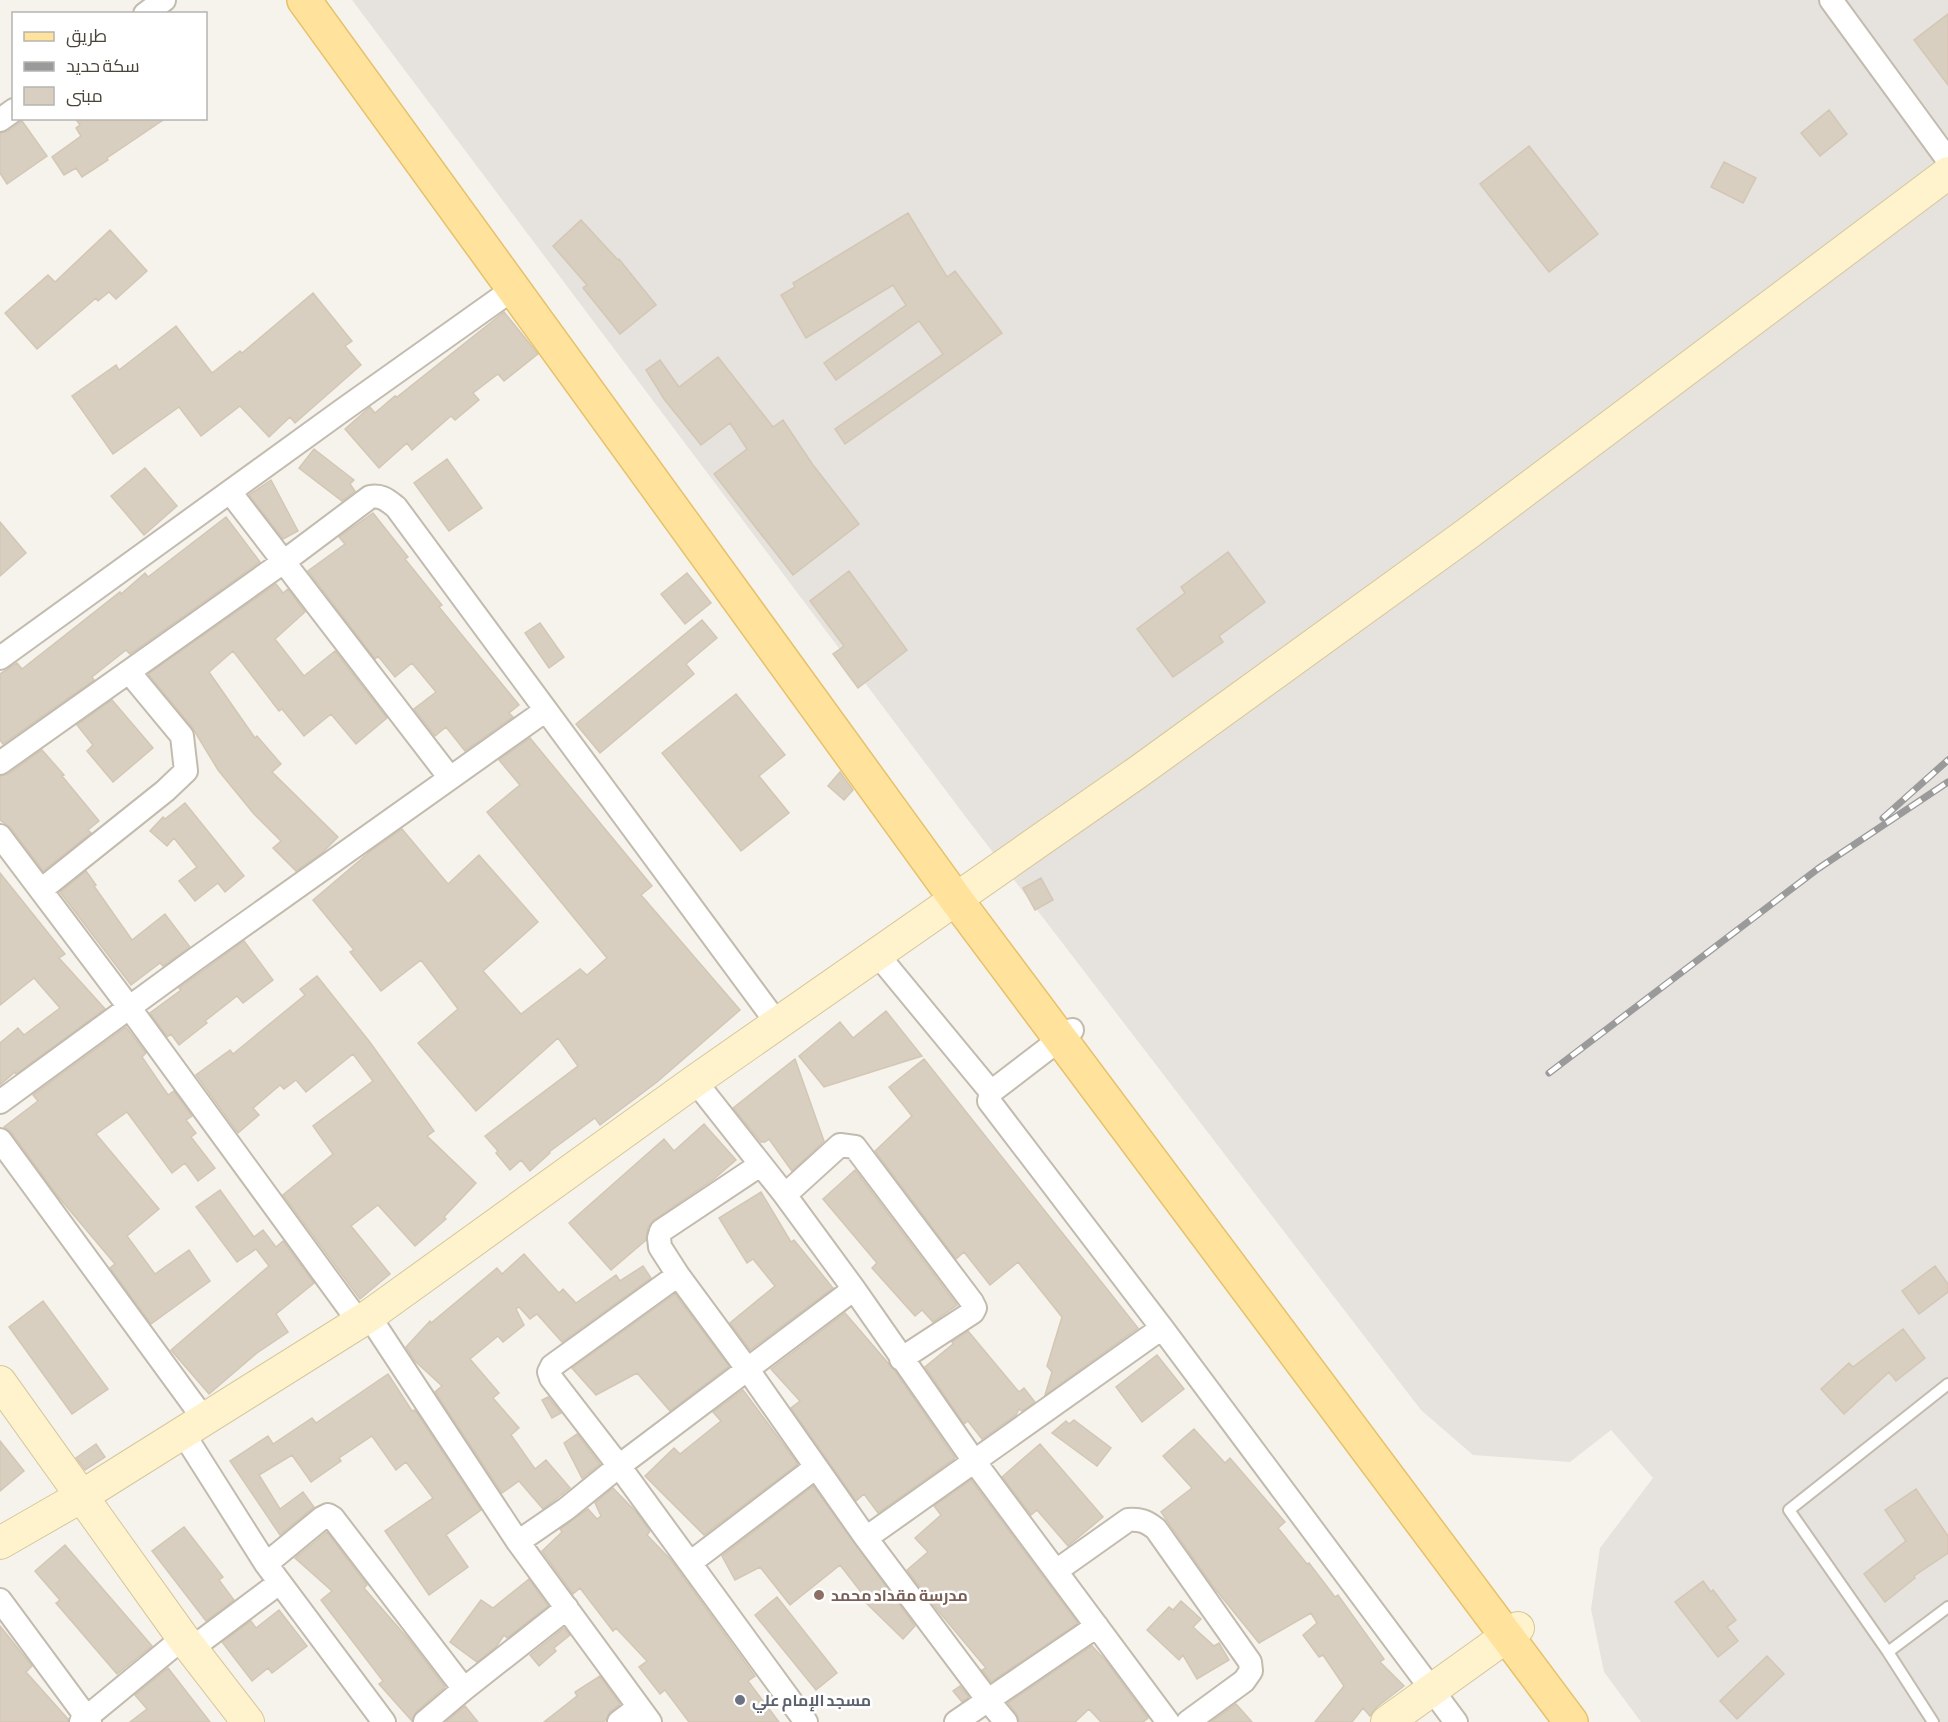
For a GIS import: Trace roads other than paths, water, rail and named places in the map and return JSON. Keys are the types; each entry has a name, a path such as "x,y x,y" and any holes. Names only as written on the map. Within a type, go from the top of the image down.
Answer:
{"main road":[{"path":"304,0 513,290 961,894 1512,1632 1588,1722"},
{"path":"321,0 961,894"},
{"path":"1512,1632 1571,1722"}],"street":[{"path":"149,12 164,0"},
{"path":"1831,0 1948,160"},
{"path":"0,1543 82,1496 364,1319 695,1081 1147,765 1467,534 1948,173"},
{"path":"0,658 513,290"},
{"path":"230,492 282,563 450,778"},
{"path":"0,762 282,563 370,497 378,496 387,499 396,507 777,1023"},
{"path":"41,890 165,791 186,771 182,736 129,672"},
{"path":"0,1102 129,1007 546,710"},
{"path":"0,836 364,1319 518,1542 645,1714 619,1722"},
{"path":"877,954 991,1092"},
{"path":"1066,1034 991,1092 989,1101 1162,1328 1456,1722"},
{"path":"695,1081 785,1195 854,1289 974,1461 1168,1722"},
{"path":"0,1140 194,1426 266,1564 384,1722"},
{"path":"785,1195 840,1145 855,1147 972,1302 975,1308 973,1312 901,1359"},
{"path":"760,1165 661,1231 660,1247 866,1538 1006,1722"},
{"path":"678,1275 552,1366 549,1372 551,1378 619,1466 806,1722"},
{"path":"518,1542 566,1509 619,1466 854,1289"},
{"path":"866,1538 1162,1328"},
{"path":"0,1382 187,1643 248,1722"},
{"path":"690,1563 816,1467"},
{"path":"266,1564 322,1518 328,1515 333,1518 464,1689"},
{"path":"1056,1571 1128,1520 1140,1519 1156,1529 1250,1662 1251,1671 1244,1681 1188,1722"},
{"path":"0,1600 86,1720 187,1643 279,1583"},
{"path":"425,1722 567,1608"},
{"path":"956,1722 1097,1626"},
{"path":"1387,1722 1512,1632"}],"lane":[{"path":"1933,1722 1888,1652 1789,1510 1948,1384"},
{"path":"1888,1652 1948,1607"}],"railway":[{"path":"1883,818 1948,760"},
{"path":"1549,1073 1819,868 1948,782"}],"place":[{"name":"مدرسة مقداد محمد","path":"819,1595"},
{"name":"مسجد الإمام علي","path":"740,1700"}]}
